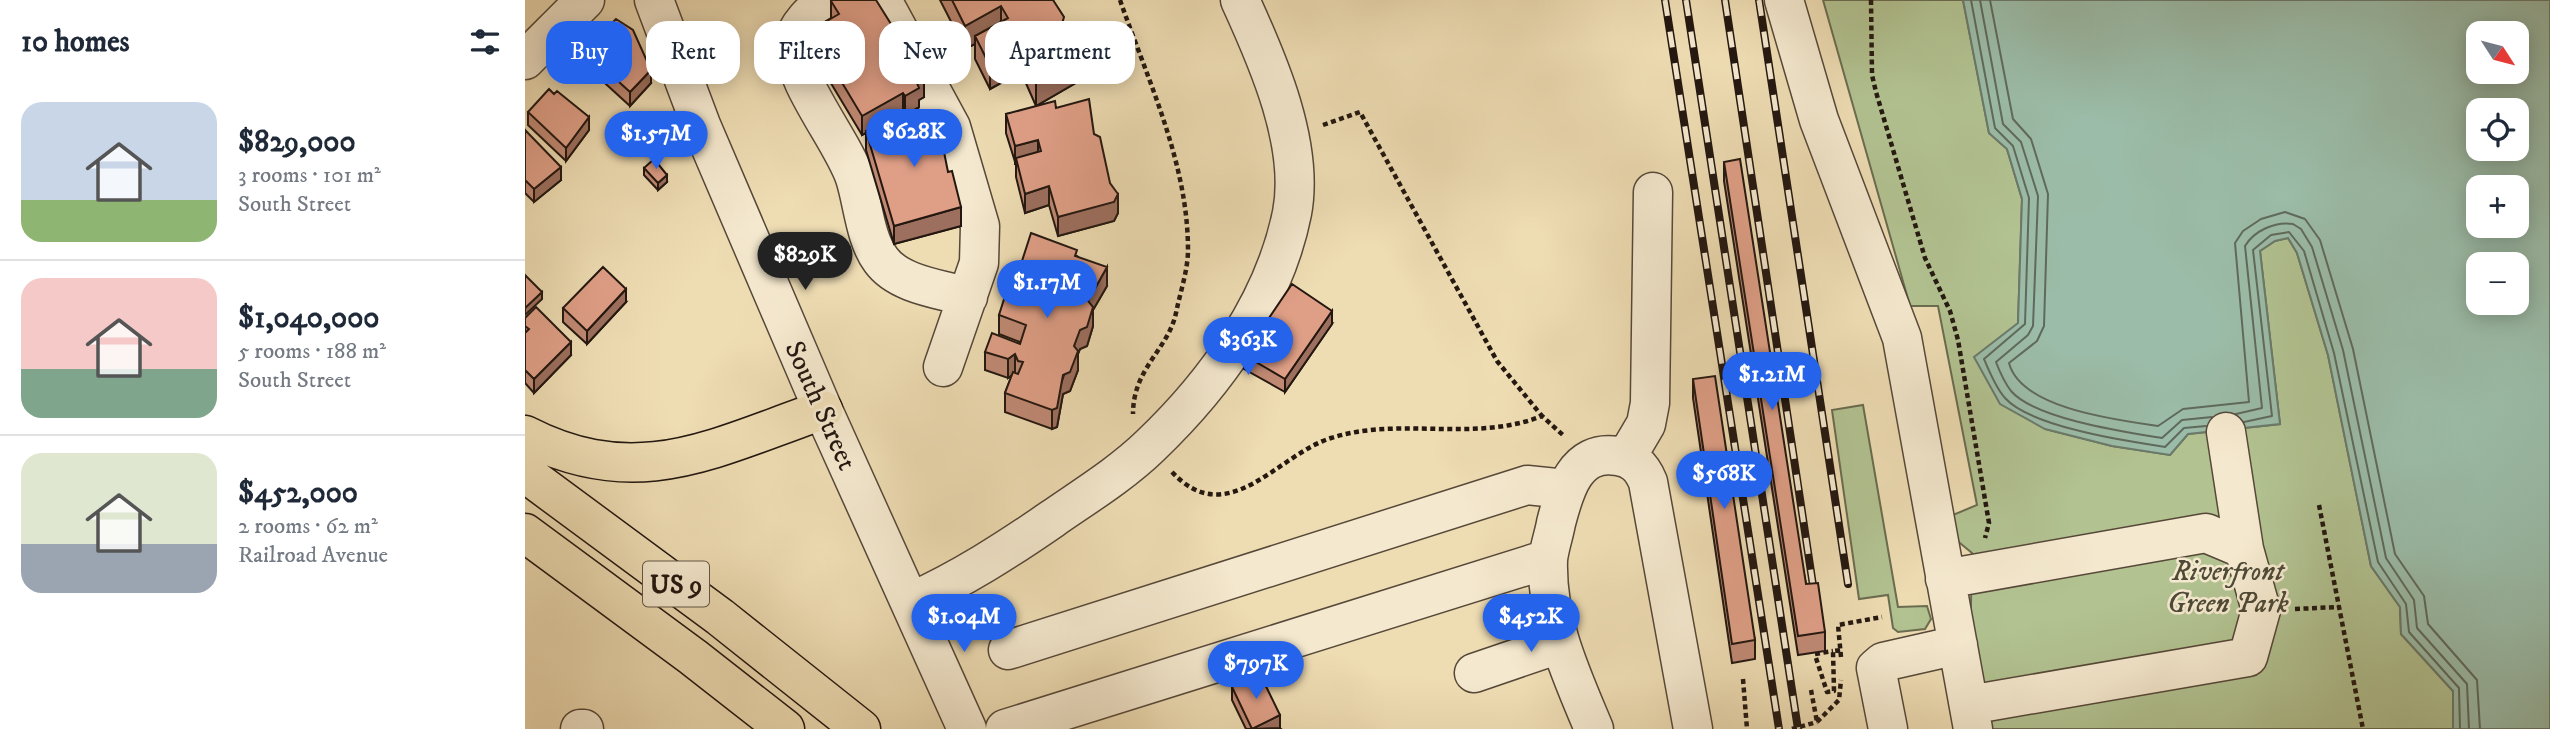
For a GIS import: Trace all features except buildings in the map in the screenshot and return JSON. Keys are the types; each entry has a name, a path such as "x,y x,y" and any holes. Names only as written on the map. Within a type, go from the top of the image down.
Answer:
{"highway":[{"path":"525,435 560,450 602,460 663,461 719,449 823,410"},
{"name":"US 9","path":"525,473 691,594 861,729"},
{"name":"US 9","path":"525,533 694,657 777,723"}],"street":[{"path":"525,60 585,0"},
{"name":"South Street","path":"654,0 701,125 823,410 911,602 946,688 967,729"},
{"path":"826,0 801,26 794,42 800,67 814,100 854,175 880,259 898,275 968,297"},
{"path":"882,0 935,92 961,154 982,243 968,297 943,367"},
{"path":"911,602 968,575 1095,489 1149,446 1206,383 1255,312 1273,272 1292,212 1293,152 1260,44 1240,0"},
{"path":"1260,44 1257,14 1261,0"},
{"path":"1784,0 1819,120 1902,338 1971,717 2248,657 2261,610 2244,549 2226,432"},
{"path":"1626,458 1646,424 1650,403 1653,192"},
{"path":"1594,729 1559,645 1552,621 1548,559 1566,489 1573,474 1587,461 1608,455 1626,458 1637,465 1648,482 1693,729"},
{"path":"1008,650 1527,485 1566,489"},
{"path":"1945,579 2206,533 2244,549"},
{"path":"1005,729 1548,559"},
{"path":"1474,673 1559,645"},
{"path":"1888,729 1876,668 1883,662 1958,645"}],"path":[{"path":"1871,0 1874,83 1927,265 1950,311 1958,340 1989,523 1983,547"},
{"path":"1289,138 1360,112 1497,360 1542,416"},
{"path":"2319,505 2363,729"},
{"path":"2261,610 2339,607"},
{"path":"1833,651 1833,691 1827,692 1815,656 1833,651 1840,650"},
{"path":"1743,679 1747,729"},
{"path":"1811,690 1817,722"},
{"path":"1792,729 1817,722 1839,700"}],"green space":[{"name":"Riverfront Green Park","path":"1823,0 1963,0 1989,133 2007,149 2022,199 2018,323 2045,429 2112,446 2170,455 2188,434 2280,424 2260,251 2275,241 2288,238 2297,253 2328,355 2371,566 2400,607 2401,634 2453,691 2453,729 1985,729 1981,666 1970,653 1972,553 1955,539 1948,517 1977,505 1938,306 1910,306"},
{"path":"1863,405 1898,607 1927,606 1931,619 1925,629 1898,632 1893,628 1888,595 1859,599 1832,410"}],"water":[{"path":"1963,0 2550,0 2550,729 2453,729 2453,691 2401,634 2400,607 2371,566 2328,355 2297,253 2288,238 2275,241 2260,251 2280,424 2188,434 2170,455 2112,446 2045,429 2000,404 1974,357 2018,323 2022,199 2007,149 1989,133"}],"railway":[{"path":"1665,0 1779,729"},
{"path":"1686,0 1798,729"},
{"path":"1725,0 1814,592"},
{"path":"1759,0 1848,584"}]}
